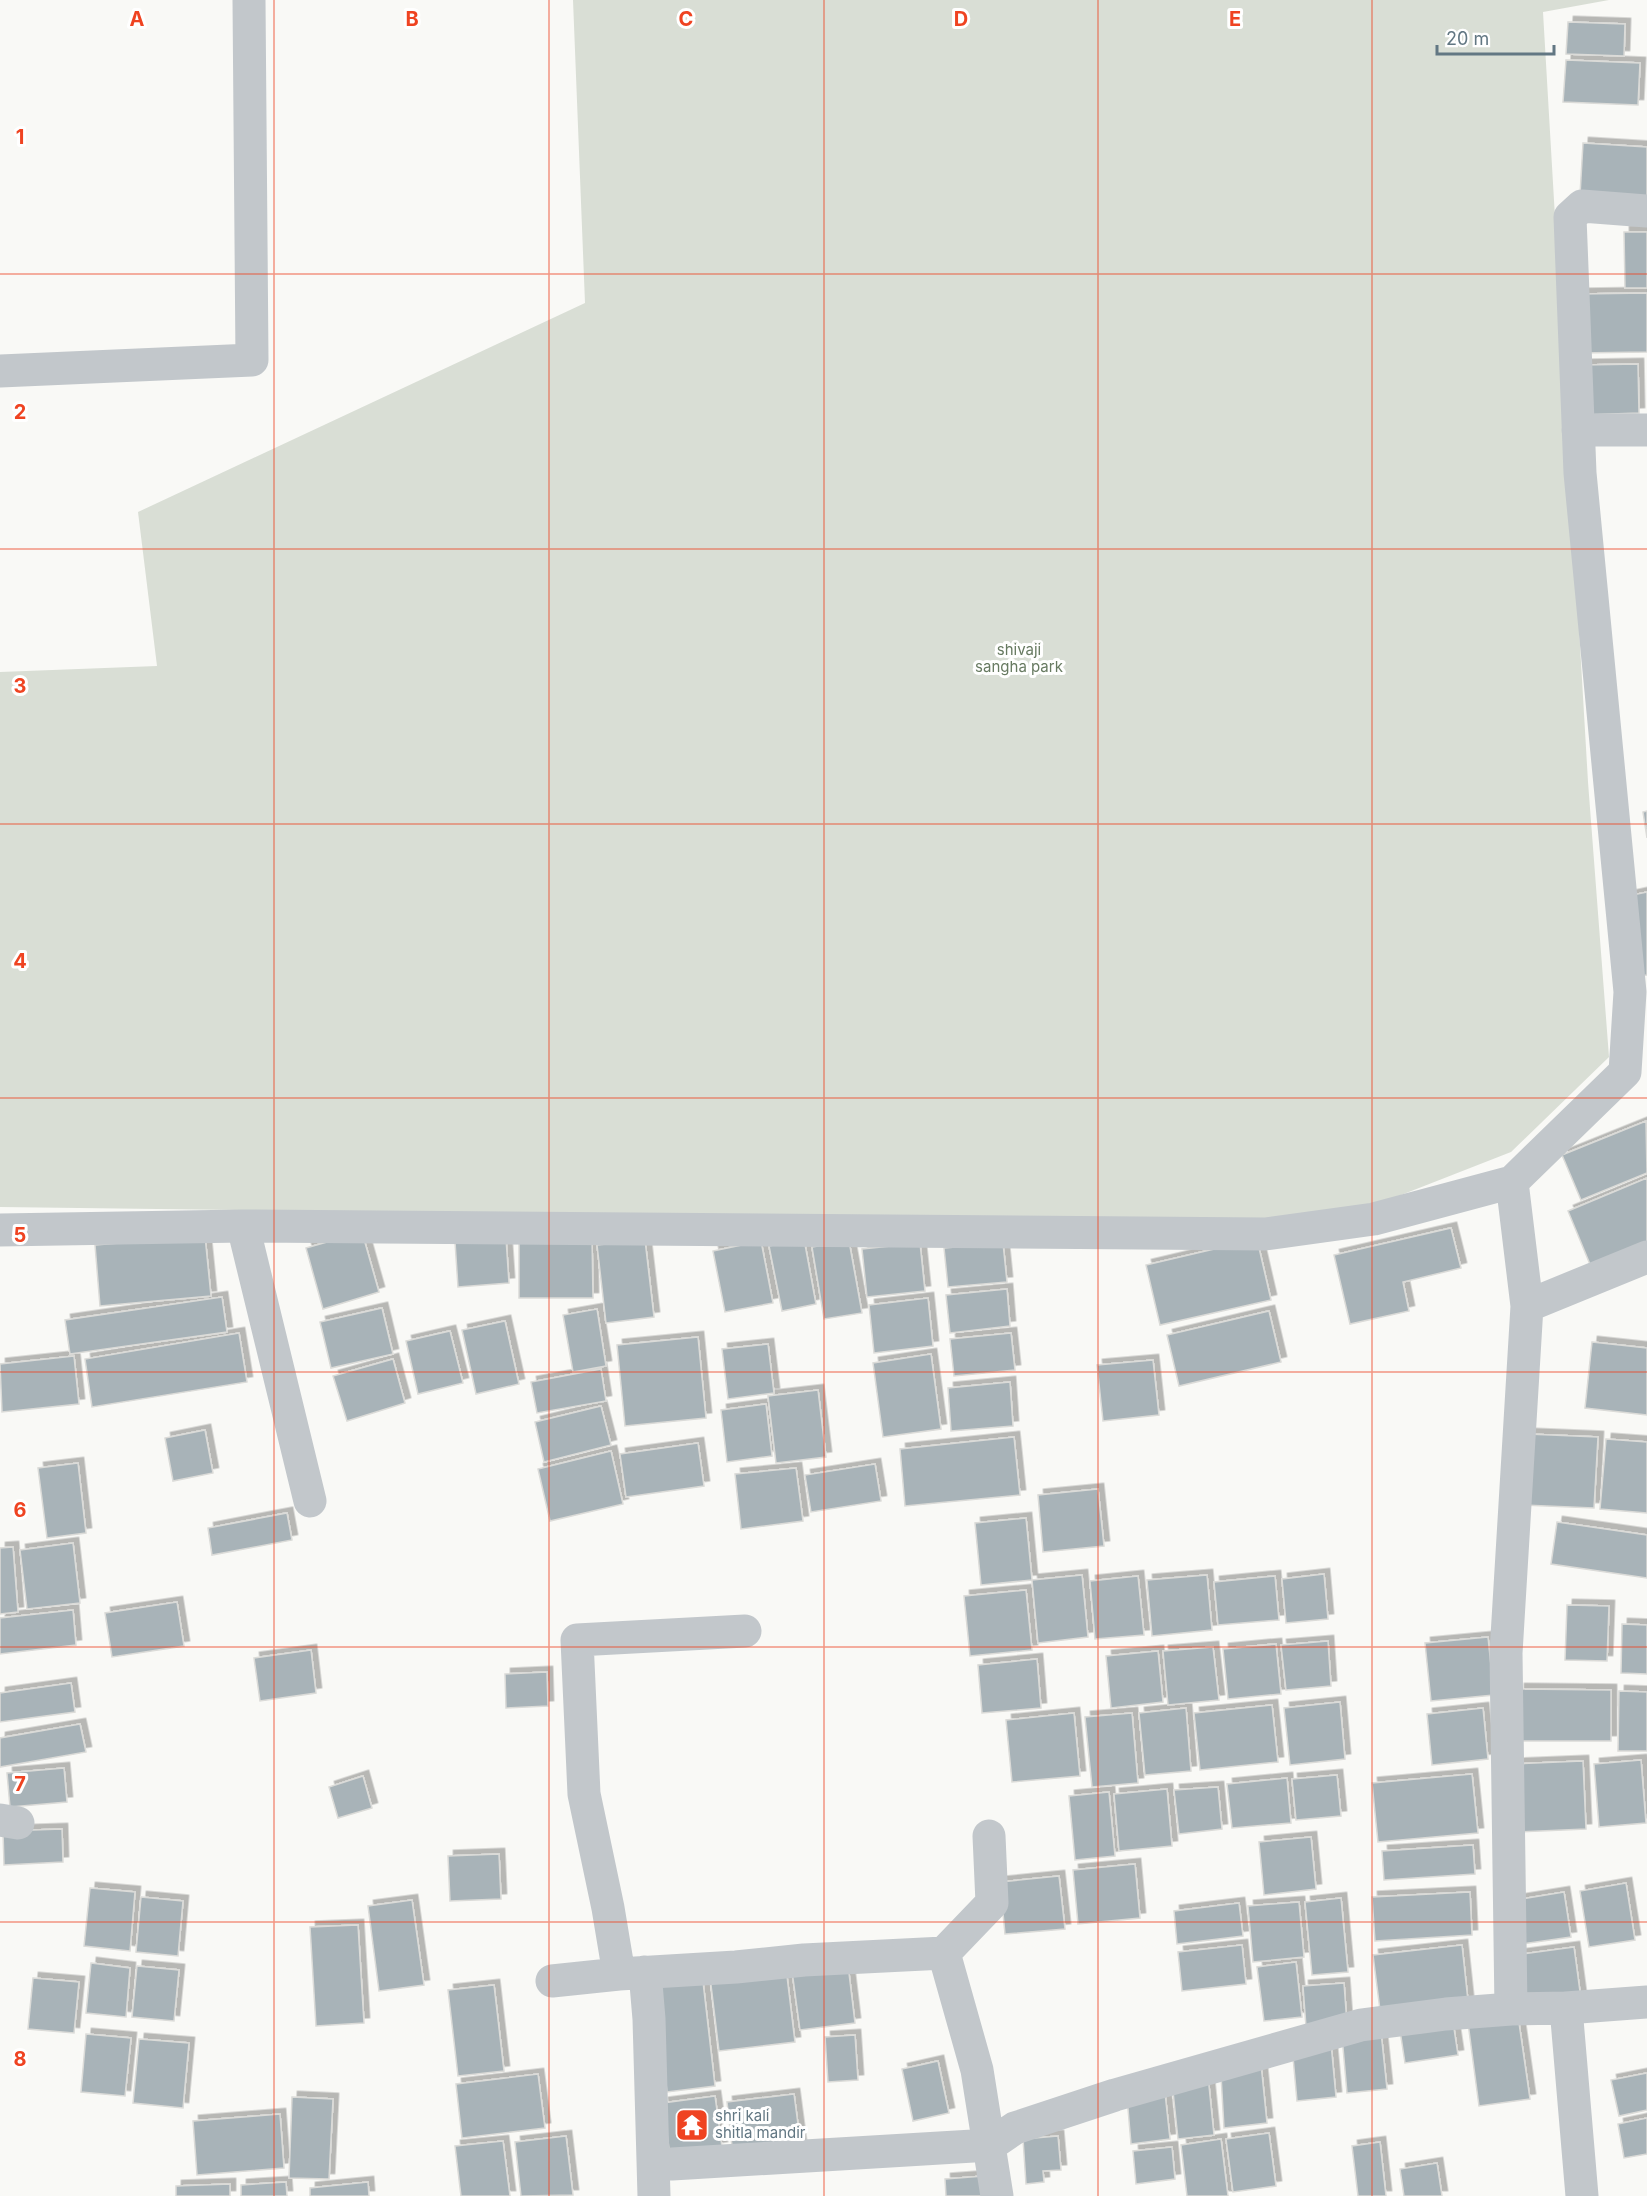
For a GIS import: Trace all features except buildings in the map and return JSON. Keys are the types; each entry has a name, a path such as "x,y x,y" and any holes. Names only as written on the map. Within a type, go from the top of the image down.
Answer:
{"street":[{"path":"0,371 252,360 249,0"},
{"path":"0,1230 243,1226 1265,1234 1374,1219 1512,1182 1625,1072 1630,992 1581,485 1570,217 1582,206 1647,211"},
{"path":"1578,430 1647,430"},
{"path":"1511,2009 1506,1653 1527,1306 1512,1182"},
{"path":"243,1226 310,1501"},
{"path":"1527,1306 1647,1257"},
{"path":"654,2196 649,2019 608,1908 584,1794 577,1640 745,1631"},
{"path":"552,1981 804,1960 944,1953 992,1902 989,1836"},
{"path":"944,1953 977,2070 997,2196"},
{"path":"672,2164 990,2145 1015,2128 1115,2095 1361,2025 1446,2014 1647,2002"},
{"path":"1566,2008 1582,2196"}],"green space":[{"name":"shivaji sangha park","path":"573,0 1609,0 1543,12 1588,782 1609,1057 1511,1152 1327,1224 0,1207 0,672 157,666 138,512 585,303"}],"place":[{"name":"shri kali shitla mandir","path":"692,2125"}]}
